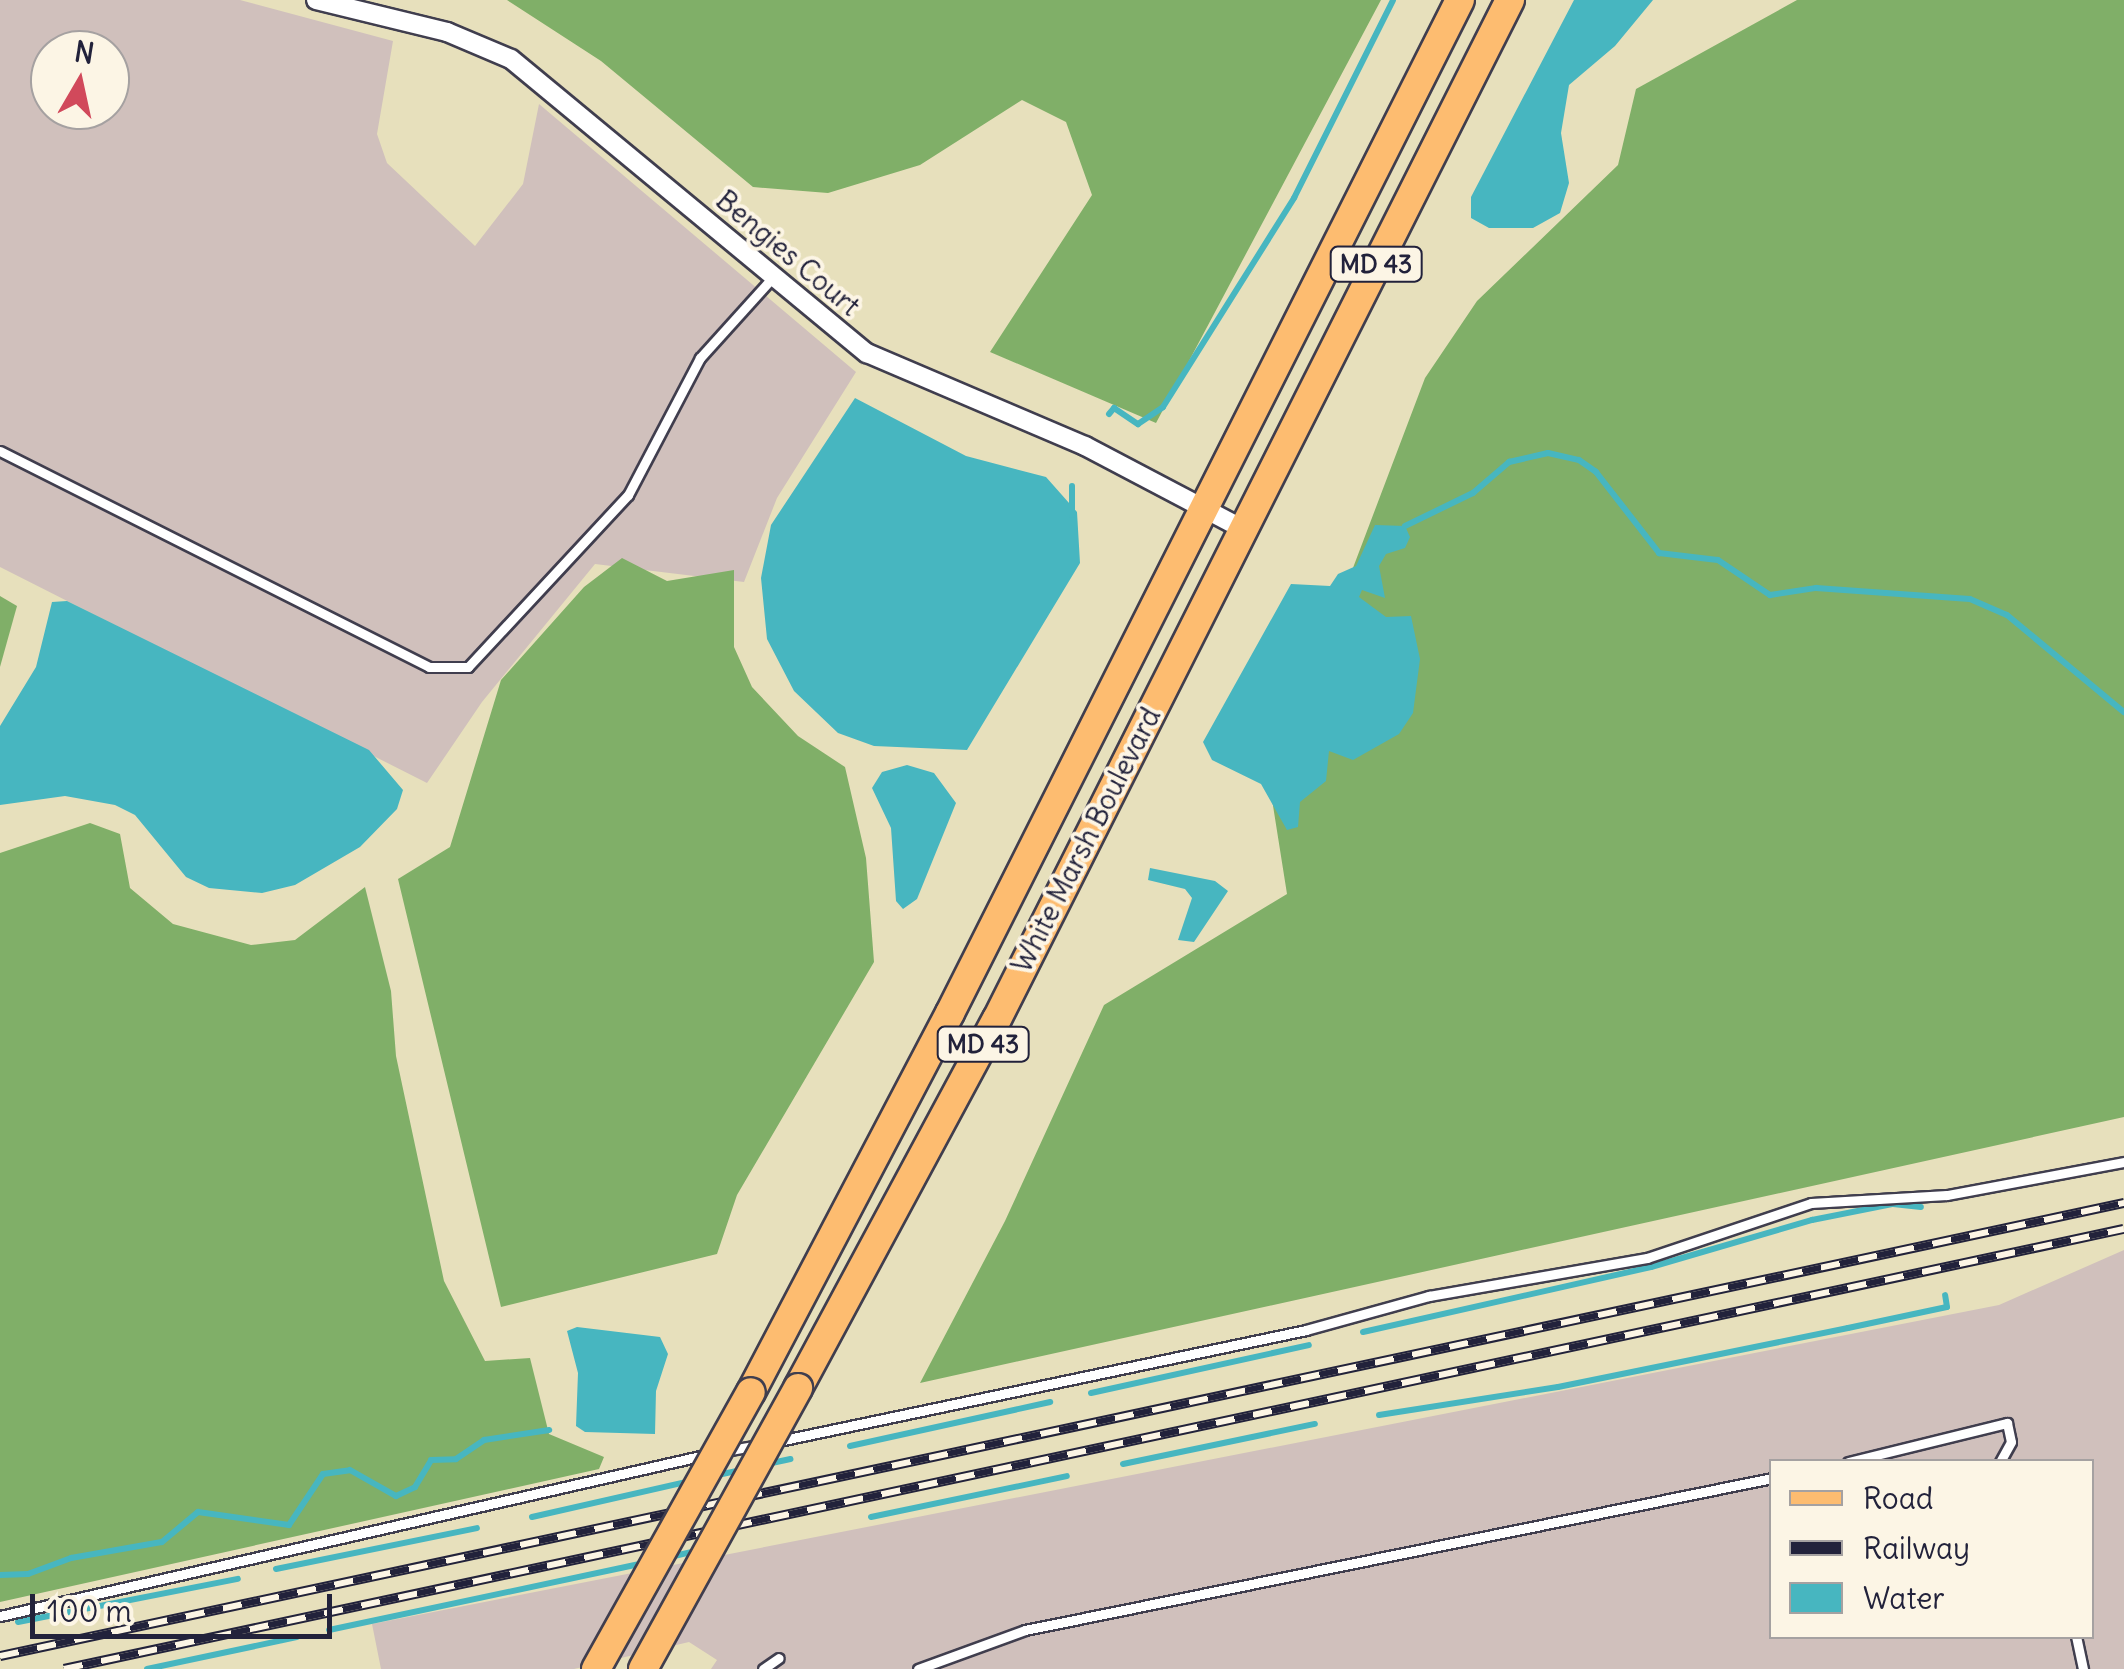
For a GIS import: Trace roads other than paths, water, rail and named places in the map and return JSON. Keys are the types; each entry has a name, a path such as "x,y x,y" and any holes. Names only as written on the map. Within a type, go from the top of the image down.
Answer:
{"main road":[{"name":"White Marsh Boulevard","path":"596,1669 751,1392 1460,0"},
{"name":"White Marsh Boulevard","path":"642,1669 997,1019 1510,0"}],"street":[{"name":"Bengies Court","path":"316,0 447,32 511,59 773,278 893,368 1085,446 1243,529"}],"lane":[{"path":"0,451 429,667 468,667 628,495 700,358 773,278"},
{"path":"0,1616 650,1466 1266,1338 1430,1296 1583,1272 1810,1203 1947,1195 2124,1162"},
{"path":"1860,1459 2007,1423 2011,1442 2002,1459"},
{"path":"918,1669 1025,1630 1769,1479"},
{"path":"2077,1639 2082,1669"},
{"path":"763,1669 779,1658"}],"water":[{"path":"1574,0 1653,0 1615,46 1569,85 1561,133 1569,183 1560,213 1533,228 1489,228 1471,218 1471,197"},
{"path":"855,398 966,456 1046,477 1077,512 1080,563 967,750 874,746 838,733 794,691 767,639 761,578 771,525"},
{"path":"1375,525 1405,526 1410,537 1405,548 1386,554 1379,566 1385,598 1362,590 1359,597 1386,617 1411,616 1420,659 1413,713 1399,734 1353,760 1329,751 1326,781 1300,802 1298,827 1287,830 1261,784 1212,760 1203,742 1291,584 1330,586 1338,574 1356,566"},
{"path":"67,601 369,750 403,790 397,809 360,847 295,885 262,893 209,888 186,877 135,815 115,805 65,796 0,805 0,726 36,667 52,602"},
{"path":"907,765 934,773 956,803 917,899 903,909 896,901 891,828 872,788 882,772"},
{"path":"1150,868 1215,881 1228,891 1194,942 1178,940 1192,898 1185,889 1148,880"},
{"path":"577,1327 660,1337 668,1354 656,1391 655,1434 585,1432 576,1426 578,1373 567,1331"}],"waterway":[{"path":"1109,414 1114,408 1138,424 1163,407 1294,198 1393,0"},
{"path":"1405,526 1473,493 1509,462 1548,453 1579,460 1596,472 1659,553 1718,560 1770,595 1816,588 1970,599 2007,615 2124,712"},
{"path":"1072,486 1072,515"},
{"path":"1363,1332 1651,1267 1812,1220 1893,1204 1921,1207"},
{"path":"1379,1415 1558,1387 1848,1328 1947,1307 1945,1295"},
{"path":"1091,1393 1309,1345"},
{"path":"850,1446 1050,1402"},
{"path":"1123,1464 1315,1424"},
{"path":"0,1575 28,1574 71,1558 162,1542 198,1512 289,1525 323,1474 350,1470 396,1496 415,1487 431,1460 456,1459 484,1440 549,1430"},
{"path":"767,1464 790,1459"},
{"path":"713,1476 745,1469"},
{"path":"871,1517 1067,1476"},
{"path":"532,1517 691,1481"},
{"path":"276,1569 477,1528"},
{"path":"670,1557 697,1551"},
{"path":"329,1630 643,1563"},
{"path":"18,1622 238,1579"},
{"path":"147,1669 297,1637"}],"railway":[{"path":"0,1656 2124,1203"},
{"path":"64,1669 2124,1229"}]}
